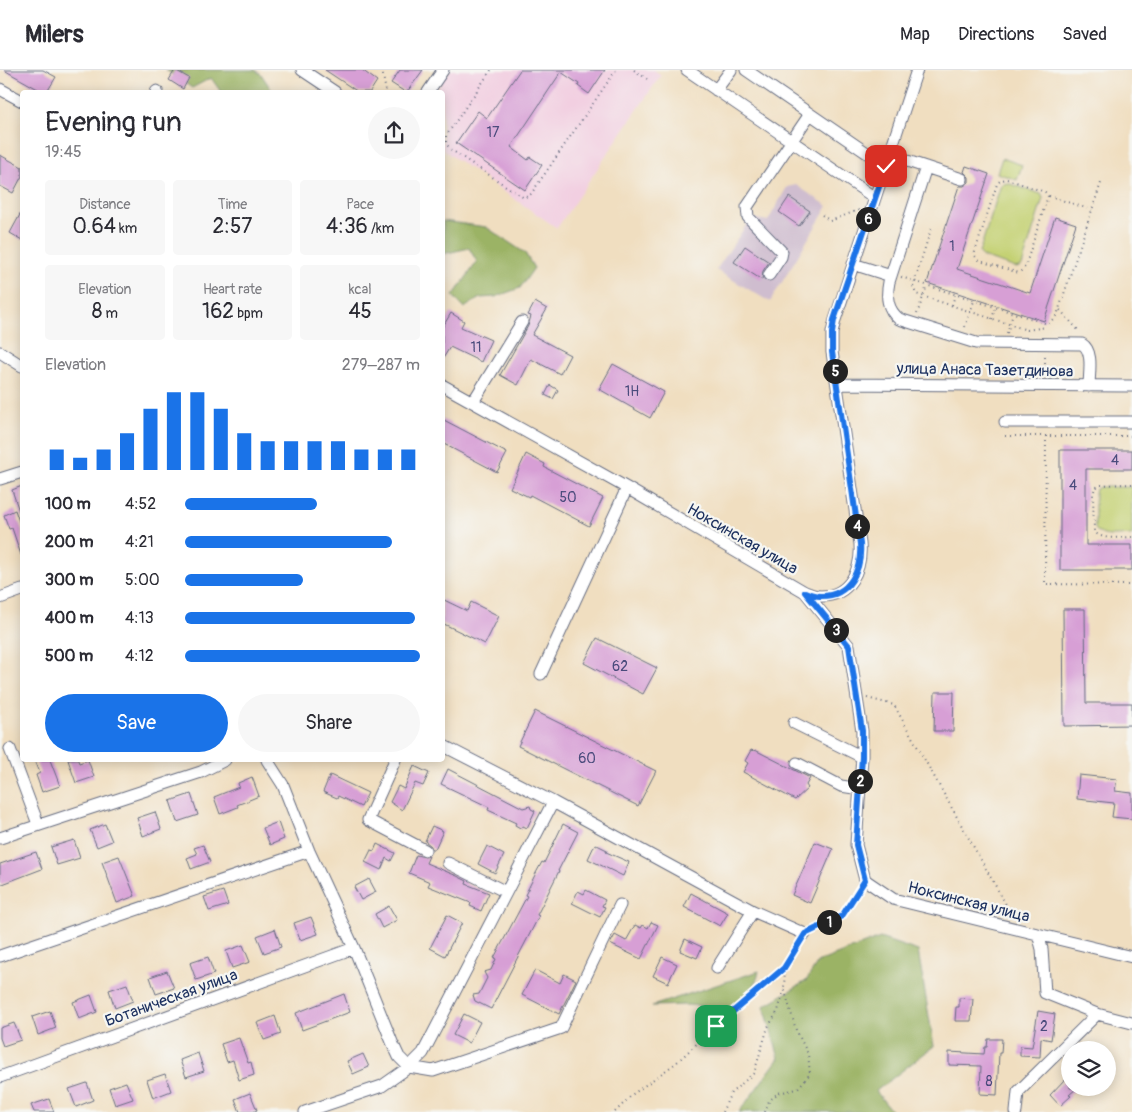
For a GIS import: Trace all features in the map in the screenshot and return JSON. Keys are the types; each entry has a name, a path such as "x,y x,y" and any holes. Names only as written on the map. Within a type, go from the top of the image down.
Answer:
{"street":[{"path":"302,70 332,90"},
{"path":"429,90 443,70"},
{"path":"688,70 875,198"},
{"path":"716,90 731,70"},
{"path":"746,70 810,114 887,160 926,167 962,179"},
{"path":"805,592 820,596 833,594 845,588 857,572 860,562 860,544 837,384 832,333 834,320 917,70"},
{"path":"0,89 20,101"},
{"path":"769,276 782,257 782,252 748,217 746,209 810,114"},
{"path":"926,167 891,275 887,294 890,310 899,319 961,340 976,343 1082,344 1087,348 1089,354 1089,386"},
{"path":"853,264 891,275"},
{"path":"473,402 522,322"},
{"path":"0,352 20,365"},
{"name":"улица Анаса Тазетдинова","path":"837,384 1132,386"},
{"name":"Ноксинская улица","path":"445,387 627,488 805,592 849,646 862,731 856,845 865,880 893,899 1132,957"},
{"path":"1005,422 1132,422"},
{"path":"0,479 20,473"},
{"path":"541,674 627,488"},
{"path":"0,598 20,591"},
{"path":"794,723 862,757"},
{"path":"445,747 553,802 753,911 805,934"},
{"path":"10,749 38,824"},
{"path":"0,838 201,772 221,762"},
{"path":"268,762 283,785 309,851 354,948 392,1042 399,1057 409,1067 433,1071 561,1028 620,905"},
{"path":"394,762 368,820 425,850"},
{"path":"797,763 841,786 860,789"},
{"path":"305,1112 382,1086 409,1067 423,1053 553,802"},
{"path":"0,956 309,851"},
{"path":"448,863 506,892"},
{"path":"718,968 753,911"},
{"path":"1038,934 1042,949 1045,993 1097,1014 1132,1023"},
{"name":"Ботаническая улица","path":"0,1077 354,948"},
{"path":"1016,1112 1018,1092 1097,1014"}],"path":[{"path":"382,70 386,90"},
{"path":"491,70 446,136 446,143 450,149 524,198 531,194 616,70"},
{"path":"634,70 647,79"},
{"path":"1048,196 1021,272 1015,273 977,260 975,251 999,181 1007,179 1045,192 1048,196 1092,210"},
{"path":"891,275 1046,325 1056,317 1059,310 1102,180"},
{"path":"822,215 830,221 859,210"},
{"path":"932,229 914,281 913,289 917,294 1028,330 1046,327"},
{"path":"914,324 927,286"},
{"path":"952,305 955,295"},
{"path":"961,340 974,301"},
{"path":"992,319 995,308"},
{"path":"1059,310 1082,333 1087,348"},
{"path":"1004,344 1013,314"},
{"path":"1005,436 1132,436"},
{"path":"1046,436 1045,584 1132,585"},
{"path":"1132,484 1100,485 1095,488 1093,494 1095,534 1101,537 1132,536"},
{"path":"856,696 894,705 1020,930"},
{"path":"615,1112 633,1094 676,1063 784,968 805,934 842,916 865,880"},
{"path":"722,1112 731,1093 754,1073 764,1046 768,1026 778,1012 784,988 784,968"},
{"path":"765,1112 769,1101 778,1094 797,1089 810,1074 808,1054 796,1030 784,988"}],"shaded area":[{"path":"450,70 654,70 661,75 557,228 445,151 445,90 436,90"},
{"path":"796,185 828,206 770,302 716,270 751,218 768,221 787,187"}],"green space":[{"path":"166,70 255,70 261,74 272,90 220,90 211,78 192,88"},
{"path":"1002,158 1022,165 1017,180 997,173"},
{"path":"1007,183 1041,194 1043,198 1022,266 1016,268 982,257 979,253 1001,185"},
{"path":"445,221 486,227 525,253 534,268 520,288 495,297 480,298 464,308 453,296 477,262 469,248 445,254"},
{"path":"1100,487 1132,487 1132,535 1106,535 1098,532 1095,528 1095,494 1096,489"},
{"path":"880,938 918,951 934,1046 876,1091 892,1112 739,1112 779,1058 764,1006 806,981 818,962"},
{"path":"759,971 755,985 729,1008 687,1005 652,1006"}],"building":[{"path":"4,70 43,70 56,77 48,90 39,90"},
{"path":"175,70 189,78 183,89 169,80"},
{"path":"325,70 362,70 377,81 371,90 355,90"},
{"path":"400,70 423,70 408,90 402,90 391,83"},
{"path":"520,70 605,70 589,94 578,86 579,84 561,72 511,147 528,160 530,157 542,165 525,190 456,143 478,111 487,118"},
{"path":"0,155 20,166 20,180 13,193 0,186"},
{"path":"966,166 989,174 957,269 1030,293 1055,217 1076,224 1044,321 927,283 959,186 964,186 969,182 969,177 964,172"},
{"path":"789,197 810,211 799,226 779,212"},
{"path":"20,215 20,239 10,233"},
{"path":"745,246 769,262 763,271 762,280 734,262"},
{"path":"535,302 547,309 532,335 570,355 560,374 531,359 518,385 500,375 528,326 531,316 528,315"},
{"path":"451,313 464,321 461,327 491,340 481,362 450,347 445,355 445,323"},
{"path":"613,364 664,392 650,418 599,389"},
{"path":"550,385 558,390 553,399 545,395"},
{"path":"445,421 507,453 497,472 445,445"},
{"path":"1060,450 1132,450 1132,469 1086,469 1086,545 1132,545 1132,570 1060,570"},
{"path":"526,454 545,464 544,467 603,498 589,526 530,495 529,497 510,488"},
{"path":"20,487 20,514 12,490"},
{"path":"15,510 20,524 20,552 12,528 9,529 4,515"},
{"path":"445,600 467,611 471,602 499,616 485,644 445,624"},
{"path":"1063,609 1085,609 1086,703 1132,703 1132,725 1064,726"},
{"path":"597,638 657,668 643,694 584,663"},
{"path":"935,692 954,692 953,731 934,731"},
{"path":"535,711 656,771 638,806 518,746"},
{"path":"751,750 755,750 810,778 806,785 808,788 795,800 743,772 748,763 745,761"},
{"path":"36,762 51,762 60,786 42,792 36,775 40,773"},
{"path":"69,762 89,762 94,777 76,783"},
{"path":"414,766 429,773 423,786 415,783 402,810 390,802 398,786 404,789"},
{"path":"448,769 523,808 530,806 535,811 527,828 523,826 522,829 515,825 516,823 488,810 489,807 441,784"},
{"path":"330,775 368,793 361,807 338,796 337,798 323,792"},
{"path":"1079,775 1117,779 1115,791 1132,793 1132,819 1112,817 1114,803 1077,799"},
{"path":"252,777 259,796 220,814 214,797 239,787 238,783"},
{"path":"191,794 198,815 177,822 170,801"},
{"path":"155,812 161,829 143,836 137,818"},
{"path":"278,822 284,839 270,845 263,828"},
{"path":"105,824 112,841 97,847 90,830"},
{"path":"563,824 578,832 537,915 539,916 491,1009 475,1001 473,995 479,994 487,978 484,972 491,970 496,959 494,958 527,896 525,895 542,862 544,863"},
{"path":"432,826 443,831 435,849 432,849 425,841"},
{"path":"74,840 80,858 57,865 51,847"},
{"path":"815,842 833,849 810,903 792,895"},
{"path":"377,844 395,853 391,861 386,858 381,870 365,862 371,850 374,851"},
{"path":"595,844 607,850 606,852 629,862 623,876 588,859"},
{"path":"203,845 210,862 191,869 187,858 197,854 194,848"},
{"path":"487,846 504,855 495,873 478,864"},
{"path":"36,852 42,869 0,885 0,864"},
{"path":"416,855 429,856 426,863 467,881 466,884 489,893 481,911 470,906 471,903 428,886 430,882 409,873"},
{"path":"119,856 135,896 117,903 102,862"},
{"path":"369,879 376,892 361,900 354,887"},
{"path":"586,890 605,900 602,906 605,907 600,917 572,903 578,891 584,894"},
{"path":"223,891 228,905 209,911 204,897"},
{"path":"691,893 728,913 720,926 684,907"},
{"path":"389,906 397,920 382,928 375,914"},
{"path":"447,915 462,923 445,956 430,948"},
{"path":"311,917 318,934 300,940 294,923"},
{"path":"651,922 658,925 641,959 610,944 615,935 626,941 635,925 641,928 643,925 648,928"},
{"path":"275,929 281,947 264,953 257,936"},
{"path":"685,939 702,947 697,958 680,951"},
{"path":"243,945 250,962 232,968 226,951"},
{"path":"208,957 214,974 196,980 190,963"},
{"path":"662,957 677,964 668,983 653,976"},
{"path":"535,970 560,983 564,974 576,980 559,1014 522,995"},
{"path":"167,971 174,988 156,994 150,977"},
{"path":"127,984 133,1001 115,1008 109,990"},
{"path":"344,994 350,1012 302,1030 296,1013"},
{"path":"91,995 97,1012 79,1019 73,1002"},
{"path":"959,998 973,999 971,1021 955,1021 956,1007 959,1007"},
{"path":"50,1011 56,1028 38,1035 32,1017"},
{"path":"1038,1011 1055,1014 1051,1040 1041,1038 1040,1057 1020,1056 1020,1046 1032,1047"},
{"path":"464,1014 480,1022 469,1043 453,1035"},
{"path":"275,1016 281,1034 264,1040 257,1023"},
{"path":"14,1023 21,1040 3,1046 0,1038 0,1028"},
{"path":"239,1038 248,1063 251,1062 254,1075 239,1080 233,1060 227,1062 221,1044"},
{"path":"988,1039 1002,1039 1001,1053 999,1053 997,1095 980,1094 981,1066 949,1065 949,1052 984,1054"},
{"path":"198,1053 204,1071 186,1077 180,1060"},
{"path":"363,1054 369,1067 353,1074 347,1061"},
{"path":"165,1074 171,1091 153,1098 147,1080"},
{"path":"126,1082 133,1099 115,1105 109,1088"},
{"path":"87,1083 93,1100 76,1107 69,1089"},
{"path":"1061,1083 1061,1096 1071,1096 1060,1106 1050,1095"},
{"path":"250,1093 257,1110 253,1112 240,1112 235,1099"},
{"path":"49,1099 54,1112 34,1112 31,1105"}],"route":[{"path":"716,1026 784,968 805,934 842,916 865,880 856,845 862,731 849,646 805,592 820,596 833,594 845,588 852,581 860,562 860,544 832,352 832,333 834,320 886,166"}]}
